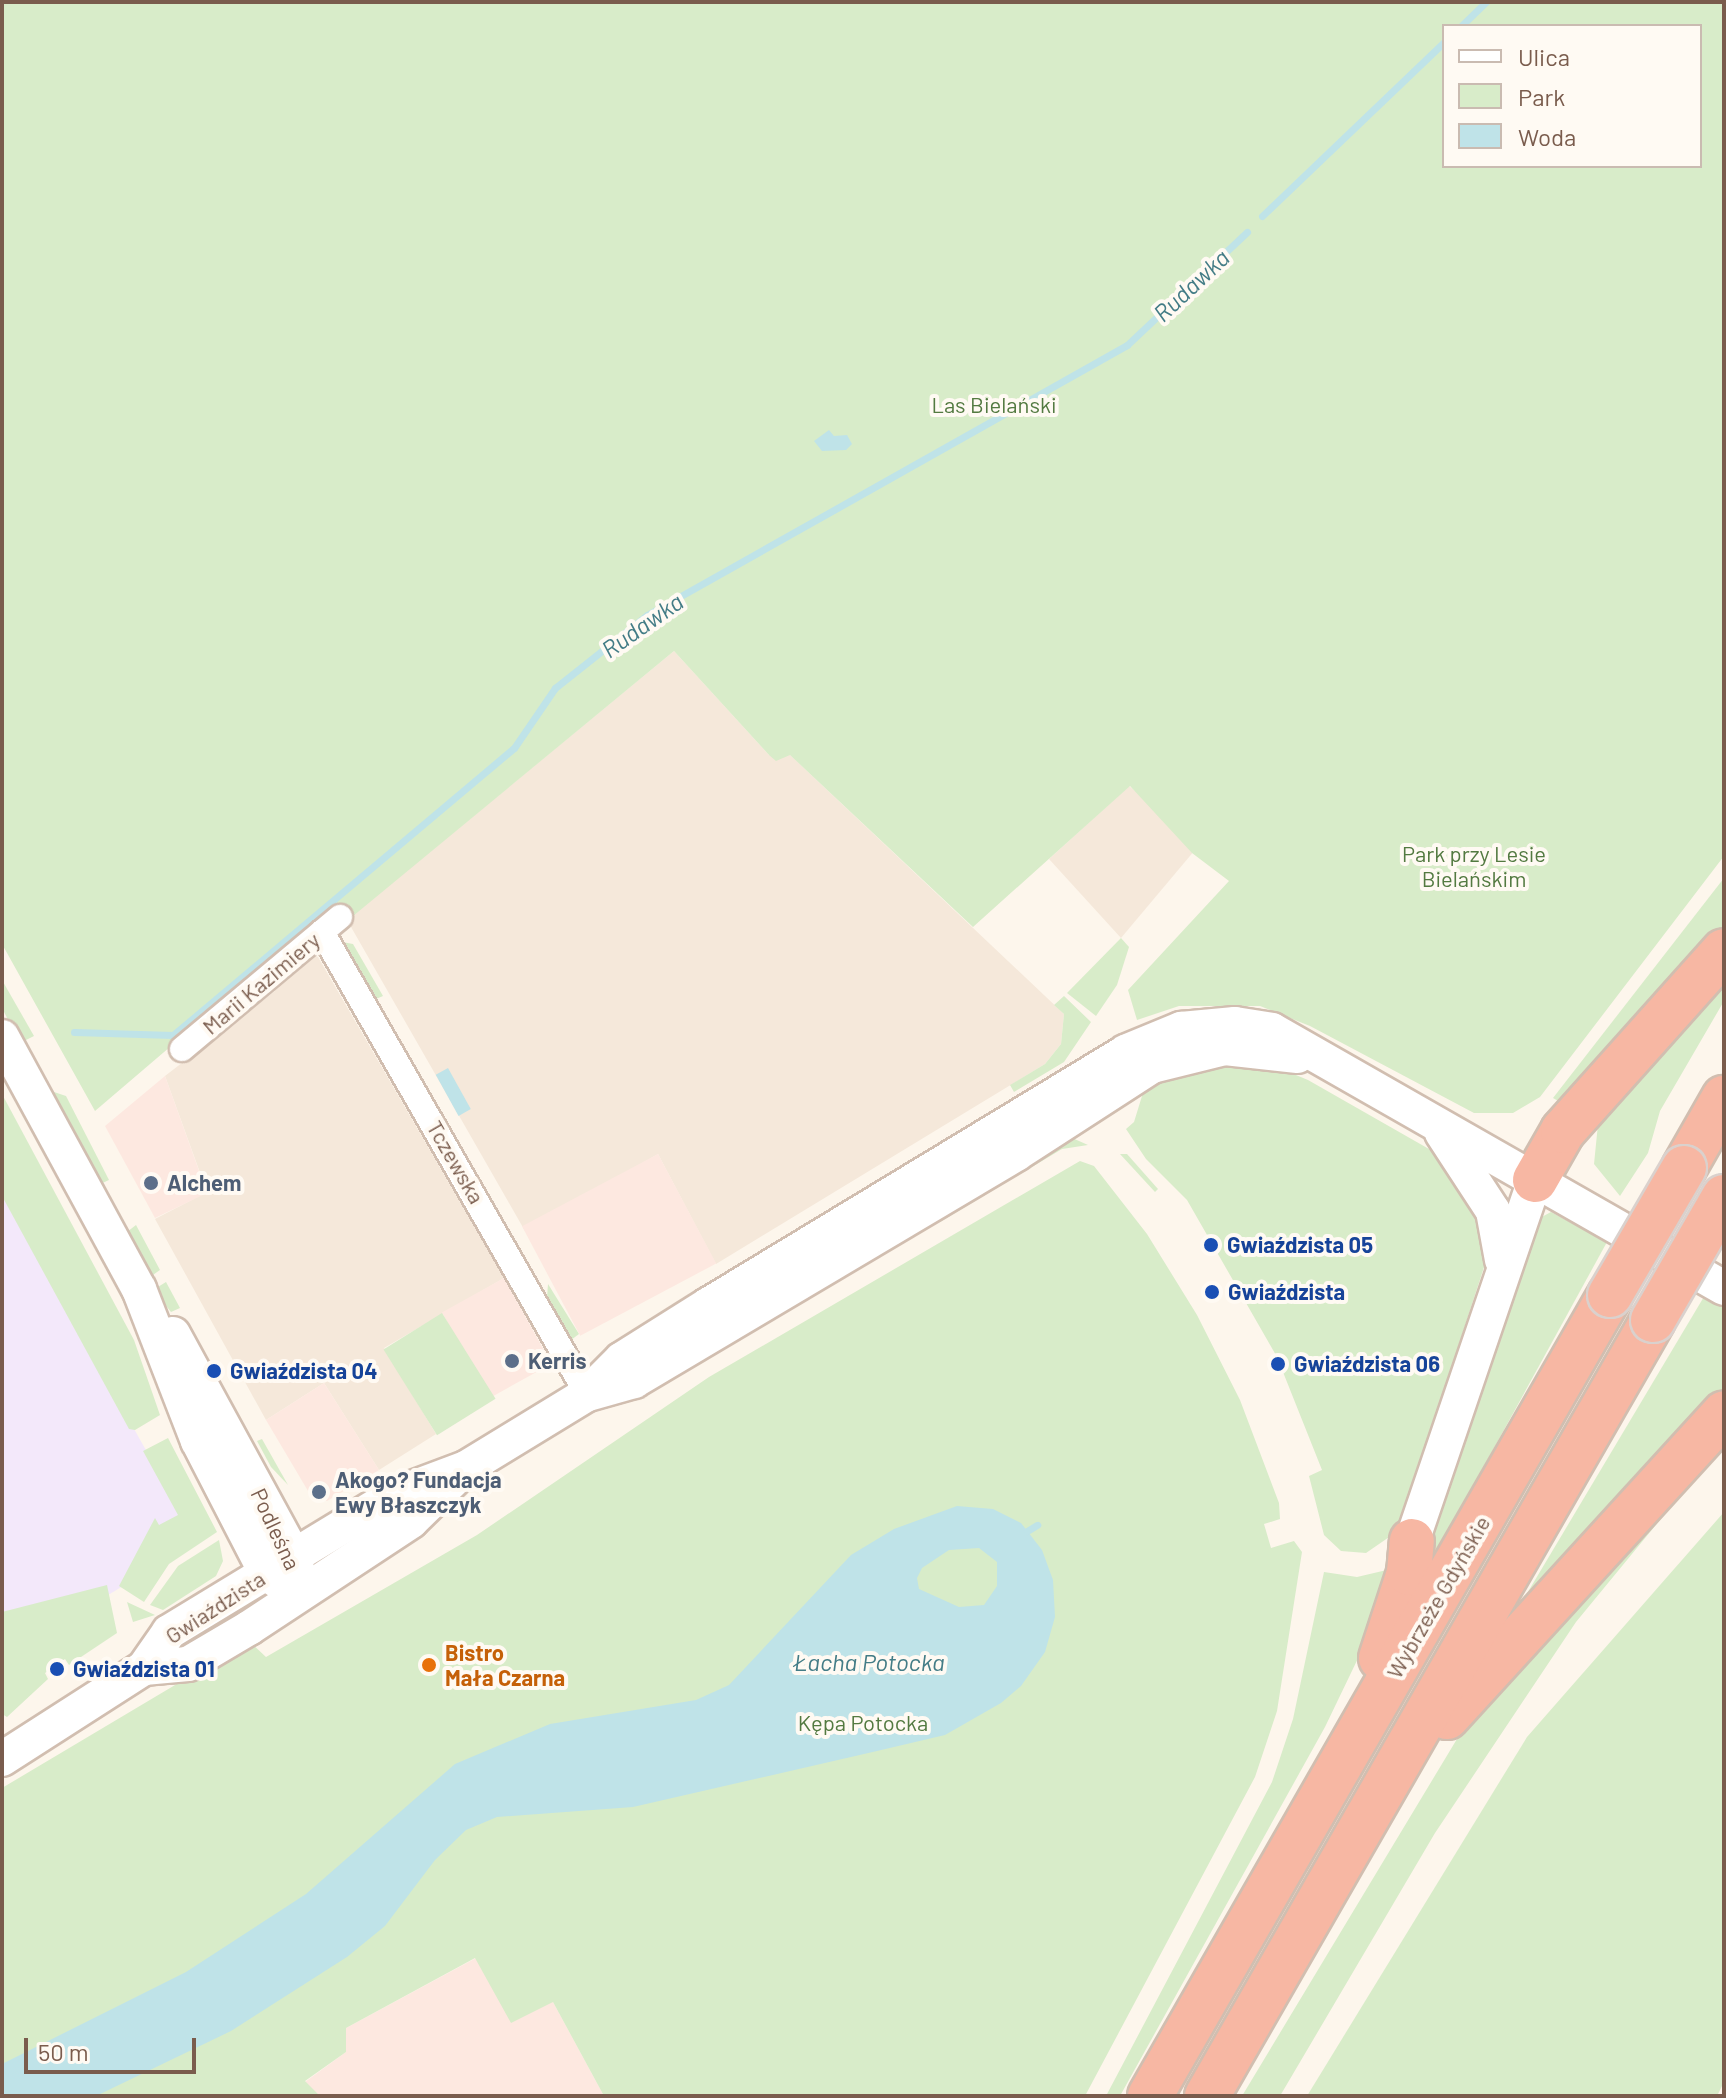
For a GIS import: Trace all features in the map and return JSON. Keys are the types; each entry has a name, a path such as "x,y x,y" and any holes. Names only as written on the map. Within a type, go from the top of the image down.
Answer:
{"highway":[{"path":"1535,1180 1563,1131 1724,951"},
{"name":"Wybrzeże Gdyńskie","path":"1150,2096 1724,1098"},
{"path":"1207,2096 1724,1197"},
{"path":"1391,1778 1724,1414"},
{"path":"1350,1750 1409,1573 1412,1541"}],"street":[{"name":"Marii Kazimiery","path":"182,1049 331,924"},
{"name":"Tczewska","path":"331,924 587,1394"},
{"name":"Gwiaździsta","path":"2,1759 144,1668 169,1632 394,1495 466,1468 587,1394 622,1359 1125,1052 1181,1029 1254,1026 1281,1034 1724,1288"},
{"name":"Podleśna","path":"2,1037 139,1289 198,1441 297,1595"},
{"name":"Gwiaździsta","path":"587,1394 634,1381 1067,1120 1137,1074 1186,1054 1225,1048 1323,1060"},
{"path":"1029,1113 1067,1120"},
{"path":"1436,1124 1493,1211 1502,1264"},
{"path":"1412,1541 1502,1264 1535,1180"},
{"name":"Gwiaździsta","path":"144,1668 188,1664 411,1521 466,1468"}],"shaded area":[{"path":"674,651 769,755 788,753 1064,1014 1061,1044 1045,1064 716,1264 658,1154 525,1231 347,920"},
{"path":"1129,786 1200,844 1121,938 1049,859"},
{"path":"309,952 318,957 504,1278 384,1348 436,1434 379,1470 324,1383 266,1420 155,1219 207,1192 165,1076 275,991 271,985"},
{"path":"165,1076 207,1193 155,1218 105,1126"},
{"path":"658,1154 716,1263 580,1336 522,1226"},
{"path":"2,1194 197,1541 44,1634 2,1647"},
{"path":"504,1278 552,1364 489,1398 442,1312"},
{"path":"324,1383 379,1470 327,1501 311,1496 266,1420"},
{"path":"476,1958 553,2002 604,2096 320,2096 305,2082 346,2052 346,2028"}],"green space":[{"name":"Las Bielański","path":"2,2 1724,2 1724,856 1540,1097 1513,1113 1474,1113 1310,1026 1260,1006 1179,1006 1137,1020 1128,990 1229,881 1192,853 1130,786 973,927 790,755 776,761 769,755 674,651 347,921 335,906 95,1111 2,944"},
{"path":"1724,878 1724,932 1565,1105 1553,1098"},
{"path":"1121,938 1129,947 1117,985 1096,1016 1067,993"},
{"path":"342,942 353,944 383,996 376,999"},
{"path":"1724,970 1724,1001 1660,1111 1648,1153 1620,1196 1594,1164 1598,1124"},
{"path":"2,980 34,1036 20,1043 2,1008"},
{"path":"1064,996 1091,1022 1064,1062 1014,1092 1010,1085 1045,1064 1061,1044 1064,1014 1054,1005"},
{"path":"1212,1061 1279,1068 1308,1080 1436,1153 1477,1199 1488,1255 1403,1516 1395,1533 1366,1553 1341,1551 1324,1535 1309,1476 1322,1470 1277,1357 1187,1200 1146,1159 1126,1129 1134,1122 1146,1083"},
{"path":"45,1089 66,1096 109,1180 96,1186"},
{"path":"2,1094 134,1340 160,1415 135,1430 129,1429 2,1196"},
{"path":"1070,1137 1088,1145 1062,1149 940,1222 930,1222"},
{"path":"1120,1154 1127,1154 1158,1189 1155,1192"},
{"name":"Kępa Potocka","path":"1080,1161 1094,1166 1147,1234 1197,1315 1240,1400 1279,1503 1280,1519 1264,1524 1271,1548 1294,1541 1302,1552 1277,1711 1255,1777 1085,2096 604,2096 553,2002 511,2023 475,1958 346,2028 346,2052 305,2081 320,2096 2,2096 2,1788 249,1641 266,1657 477,1535 709,1377"},
{"path":"1551,1212 1607,1242 1409,1603 1538,1219"},
{"path":"136,1225 160,1270 150,1277 123,1235"},
{"path":"166,1282 180,1308 171,1312 153,1290"},
{"path":"548,1284 579,1334 571,1340 547,1298"},
{"path":"1705,1295 1724,1306 1724,1398 1510,1622"},
{"path":"442,1313 496,1399 437,1435 383,1350"},
{"path":"168,1438 217,1532 169,1564 144,1602 119,1586 155,1518 159,1525 178,1515 143,1451"},
{"path":"262,1439 288,1485 271,1467 257,1441"},
{"path":"1720,1447 1576,1622 1435,1833 1280,2096 1242,2096 1463,1729"},
{"path":"1724,1512 1724,2082 1717,2096 1307,2096 1527,1737"},
{"path":"219,1540 223,1561 216,1576 163,1610 150,1605 178,1566"},
{"path":"1391,1569 1363,1648 1325,1727 1120,2096 1106,2096 1272,1782 1293,1719 1324,1572 1357,1577"},
{"path":"107,1585 117,1633 69,1665 65,1659 45,1673 48,1679 7,1717 2,1714 2,1612"},
{"path":"127,1602 155,1615 133,1622"}],"water":[{"path":"829,430 834,436 847,435 852,444 846,450 822,451 814,441"},
{"path":"448,1068 471,1109 459,1116 436,1075"},
{"name":"Łacha Potocka","path":"957,1506 993,1509 1021,1523 1042,1550 1053,1580 1055,1617 1045,1652 1021,1686 1001,1703 945,1735 633,1807 497,1817 466,1830 435,1860 385,1926 347,1957 231,2031 96,2096 2,2096 2,2064 186,1972 306,1894 455,1764 550,1724 696,1700 729,1685 851,1555 894,1529","holes":["979,1548 997,1562 997,1586 984,1605 959,1607 919,1589 917,1578 922,1568 949,1550"]}],"waterway":[{"name":"Rudawka","path":"1463,24 1486,2"},
{"name":"Rudawka","path":"1262,216 1442,44"},
{"name":"Rudawka","path":"74,1032 173,1035 514,748 555,688 647,615 1127,345 1247,232"},
{"path":"1027,1531 1037,1525"}],"place":[{"name":"Alchem","path":"151,1183"},
{"name":"Gwiaździsta 05","path":"1211,1245"},
{"name":"Gwiaździsta","path":"1212,1292"},
{"name":"Kerris","path":"512,1361"},
{"name":"Gwiaździsta 06","path":"1278,1364"},
{"name":"Gwiaździsta 04","path":"214,1371"},
{"name":"Akogo? Fundacja Ewy Błaszczyk","path":"319,1492"},
{"name":"Bistro Mała Czarna","path":"429,1665"},
{"name":"Gwiaździsta 01","path":"57,1669"}],"park label":[{"name":"Park przy Lesie Bielańskim","path":"1474,866"}]}
